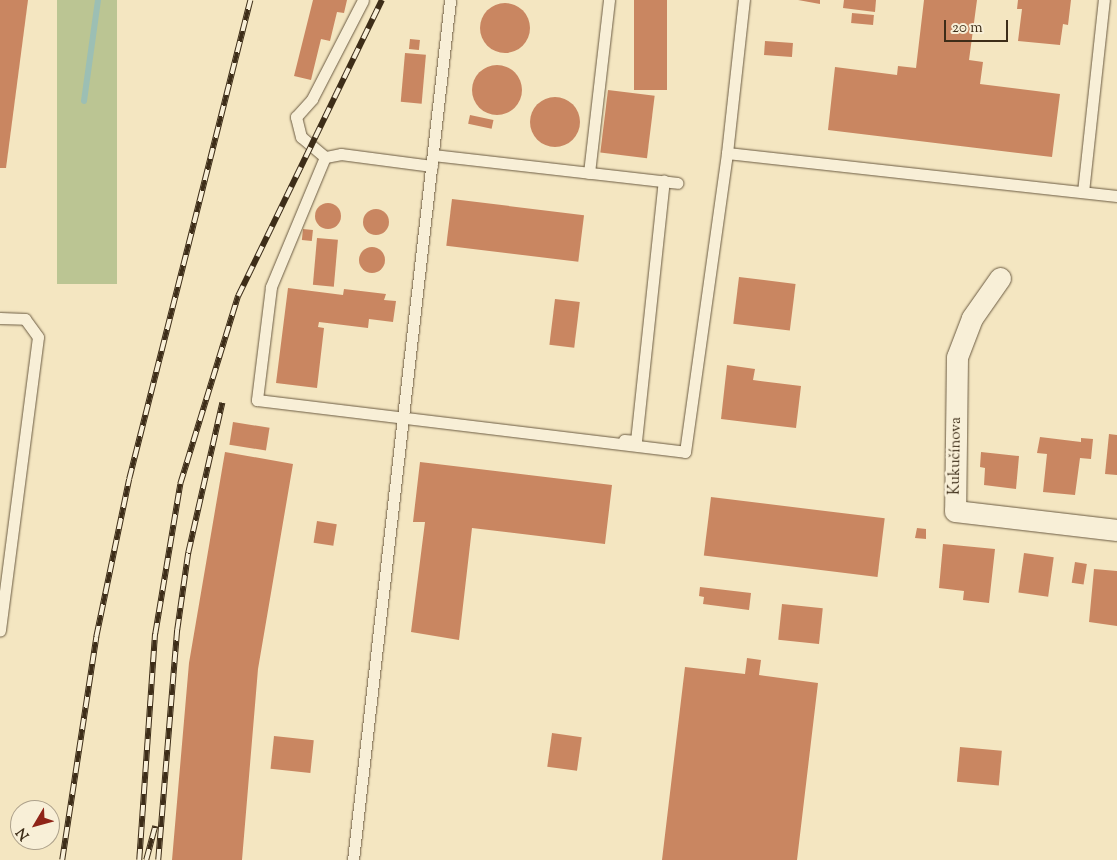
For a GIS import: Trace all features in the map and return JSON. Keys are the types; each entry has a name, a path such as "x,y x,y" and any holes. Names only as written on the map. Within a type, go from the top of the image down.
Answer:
{"street":[{"name":"Kukučínova","path":"1000,278 972,318 957,357 955,511 1117,530"}],"lane":[{"path":"325,157 301,137 296,117 312,99 363,0"},
{"path":"353,860 450,0"},
{"path":"588,173 609,0"},
{"path":"325,157 271,287 257,400 685,452 727,153 744,0"},
{"path":"1083,192 1104,0"},
{"path":"727,153 1117,196"},
{"path":"325,157 341,154 588,173 677,183"},
{"path":"403,418 636,441 664,181"},
{"path":"0,318 25,319 38,337 0,631"}],"green space":[{"path":"57,0 117,0 117,284 57,284"}],"building":[{"path":"0,0 28,0 6,168 0,168"},
{"path":"313,0 347,0 344,13 337,12 330,41 321,39 311,80 294,76"},
{"path":"634,0 667,0 667,90 634,90"},
{"path":"798,0 820,0 820,4"},
{"path":"844,0 876,0 875,12 843,8"},
{"path":"924,0 977,0 969,60 983,62 980,84 1060,94 1052,157 828,130 835,67 897,75 898,66 916,68"},
{"path":"1018,0 1071,0 1068,25 1063,24 1060,45 1018,41 1022,9 1017,9"},
{"path":"505,3 515,5 523,10 528,18 530,28 528,38 523,46 515,51 505,53 495,51 487,46 482,38 480,28 482,18 487,10 495,5"},
{"path":"852,13 874,15 873,25 851,23"},
{"path":"410,39 420,40 419,50 409,49"},
{"path":"765,41 793,43 792,57 764,55"},
{"path":"405,53 426,55 422,104 401,102"},
{"path":"497,65 507,67 515,72 520,80 522,90 520,100 515,108 507,113 497,115 487,113 479,108 474,100 472,90 474,80 479,72 487,67"},
{"path":"608,90 655,96 647,158 600,153"},
{"path":"555,97 565,99 573,104 578,112 580,122 578,132 573,140 565,145 555,147 545,145 537,140 532,132 530,122 532,112 537,104 545,99"},
{"path":"470,115 493,120 492,129 468,124"},
{"path":"452,199 584,215 578,262 446,246"},
{"path":"328,203 337,207 341,216 337,225 328,229 319,225 315,216 319,207"},
{"path":"376,209 385,213 389,222 385,231 376,235 367,231 363,222 367,213"},
{"path":"303,229 313,230 312,241 302,240"},
{"path":"317,238 338,240 334,287 313,285"},
{"path":"372,247 381,251 385,260 381,269 372,273 363,269 359,260 363,251"},
{"path":"739,277 796,284 790,331 733,324"},
{"path":"288,288 343,295 344,289 386,294 384,300 396,301 393,322 369,319 368,328 319,322 318,327 324,328 317,388 276,383"},
{"path":"555,299 580,302 574,348 549,345"},
{"path":"727,365 755,369 753,380 801,386 796,428 721,419"},
{"path":"233,422 270,428 266,451 229,445"},
{"path":"1109,434 1117,435 1117,475 1105,474"},
{"path":"1040,437 1081,442 1081,438 1093,439 1091,459 1080,458 1075,495 1043,492 1047,454 1037,453"},
{"path":"225,452 293,464 258,669 242,860 172,860 189,663"},
{"path":"981,452 1019,456 1016,489 984,485 985,468 980,467"},
{"path":"420,462 612,485 605,544 472,528 459,640 411,632 425,522 413,522"},
{"path":"711,497 885,518 878,577 704,556"},
{"path":"317,521 337,524 333,546 314,543"},
{"path":"917,528 926,529 926,539 915,538"},
{"path":"943,544 995,549 989,603 963,600 964,591 939,588"},
{"path":"1024,553 1054,557 1048,597 1018,593"},
{"path":"1075,562 1087,564 1084,585 1072,583"},
{"path":"1094,569 1117,571 1117,626 1089,622"},
{"path":"700,587 751,593 749,610 703,604 704,597 699,596"},
{"path":"782,604 823,608 819,644 778,640"},
{"path":"747,658 761,660 759,675 818,683 797,860 662,860 685,667 745,674"},
{"path":"552,733 582,737 577,771 547,767"},
{"path":"274,736 314,740 310,773 271,769"},
{"path":"960,747 1002,751 999,786 957,782"}],"waterway":[{"path":"84,101 98,0"}],"railway":[{"path":"62,860 96,637 129,479 250,0"},
{"path":"139,860 155,634 180,484 238,296 382,0"},
{"path":"158,860 177,630 188,553 222,403"},
{"path":"146,860 155,826"}]}
